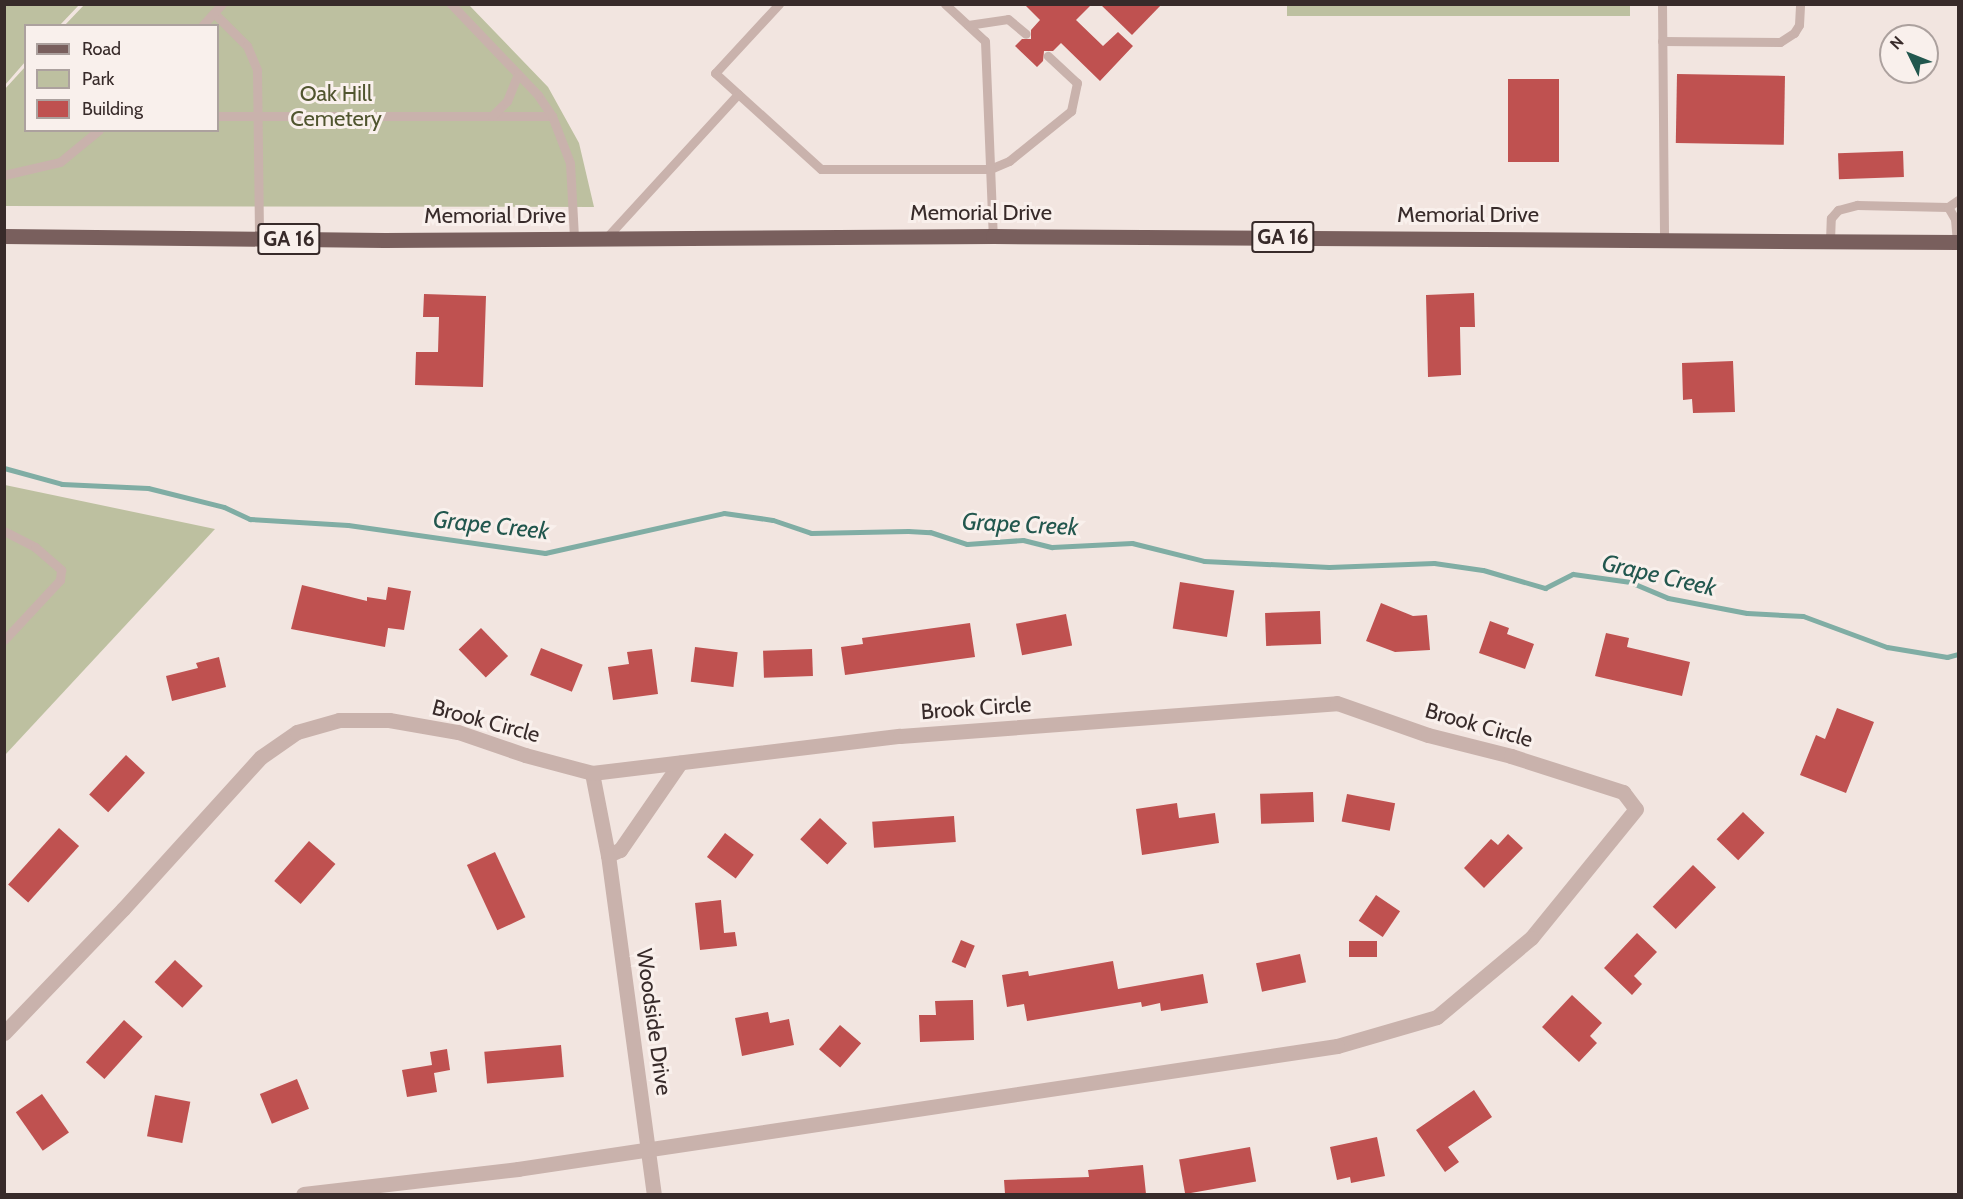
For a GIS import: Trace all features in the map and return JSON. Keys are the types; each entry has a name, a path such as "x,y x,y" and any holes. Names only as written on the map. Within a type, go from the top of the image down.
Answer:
{"main road":[{"name":"Memorial Drive","path":"4,236 259,239 993,236 1958,242"}],"street":[{"name":"Brook Circle","path":"4,1033 131,901 261,757 297,732 339,720 389,720 458,732 525,755 592,773 900,736 1337,703 1428,735 1511,756 1623,792 1636,809 1531,938 1437,1017 1337,1046 649,1147 518,1169 303,1194"},
{"path":"608,855 620,850 680,763"},
{"name":"Woodside Drive","path":"592,773 608,855 654,1194"}],"lane":[{"path":"204,24 222,4"},
{"path":"451,4 538,94 552,116 570,163 574,238"},
{"path":"779,4 715,73 820,169 990,169 1008,161 1071,111 1077,83 1048,56"},
{"path":"945,4 985,41 993,236"},
{"path":"1662,4 1664,239"},
{"path":"1662,41 1780,42 1794,33 1799,25 1800,4"},
{"path":"214,13 247,46 257,70 259,239"},
{"path":"968,25 1008,18 1026,34"},
{"path":"492,116 507,101 518,74"},
{"path":"607,237 738,94"},
{"path":"219,116 552,116"},
{"path":"4,175 60,162 97,132"},
{"path":"1830,241 1831,218 1838,210 1857,205 1948,207 1959,200"},
{"path":"1948,207 1955,219 1958,242"},
{"path":"4,531 35,547 61,570 60,580 4,640"}],"green space":[{"path":"5,4 79,5 61,24 24,24 24,63 5,85"},
{"name":"Oak Hill Cemetery","path":"84,5 469,5 548,87 579,143 594,207 5,206 4,90 24,68 24,132 219,132 219,24 66,24"},
{"path":"1287,5 1630,5 1630,16 1287,16"},
{"path":"5,485 215,529 5,755"}],"building":[{"path":"1024,4 1092,4 1076,20 1103,46 1118,32 1133,46 1100,81 1061,43 1053,51 1044,51 1043,61 1037,67 1015,46 1022,39 1031,39 1031,30 1040,20"},
{"path":"1100,4 1162,4 1132,35"},
{"path":"1677,74 1785,76 1784,145 1676,143"},
{"path":"1508,79 1559,79 1559,162 1508,162"},
{"path":"1903,151 1904,177 1839,179 1838,153"},
{"path":"1474,293 1475,327 1460,327 1461,375 1428,377 1426,295"},
{"path":"424,294 486,296 483,387 415,385 416,352 438,352 439,317 423,317"},
{"path":"1733,361 1735,412 1693,413 1692,399 1683,400 1682,363"},
{"path":"1180,582 1234,591 1227,637 1173,628"},
{"path":"302,585 367,601 367,597 386,600 388,587 411,591 404,630 388,628 385,647 291,629"},
{"path":"1381,603 1413,616 1427,615 1430,650 1395,652 1366,641"},
{"path":"1320,611 1321,644 1266,646 1265,613"},
{"path":"1066,614 1072,645 1022,655 1016,624"},
{"path":"1490,621 1509,628 1507,634 1534,644 1525,669 1479,653"},
{"path":"970,623 975,657 845,675 841,647 863,644 862,638"},
{"path":"481,628 508,656 486,678 459,650"},
{"path":"1606,633 1629,638 1627,647 1690,662 1682,696 1595,676"},
{"path":"695,647 738,652 733,687 691,682"},
{"path":"541,648 583,665 572,692 530,675"},
{"path":"652,649 658,694 613,700 608,667 629,664 627,652"},
{"path":"812,649 813,676 764,678 763,651"},
{"path":"219,657 226,687 172,701 166,676 198,668 196,663"},
{"path":"1837,708 1874,722 1846,793 1800,775 1816,735 1825,739"},
{"path":"126,755 145,773 108,812 89,794"},
{"path":"1313,792 1314,822 1261,824 1260,794"},
{"path":"1347,794 1395,803 1390,831 1342,821"},
{"path":"1177,803 1179,818 1215,813 1219,843 1142,855 1136,809"},
{"path":"1743,812 1765,833 1738,860 1717,839"},
{"path":"954,816 956,842 874,848 872,822"},
{"path":"820,818 847,843 827,864 800,839"},
{"path":"59,828 79,846 28,903 8,884"},
{"path":"725,833 754,855 736,879 707,857"},
{"path":"1508,834 1523,848 1484,888 1464,868 1491,839 1498,845"},
{"path":"309,841 335,864 301,904 274,881"},
{"path":"495,852 525,917 497,930 467,865"},
{"path":"1693,865 1716,887 1676,929 1653,907"},
{"path":"1376,895 1400,911 1383,937 1359,921"},
{"path":"721,900 724,933 735,932 737,946 700,950 695,903"},
{"path":"1637,933 1657,952 1634,976 1642,984 1632,995 1604,968"},
{"path":"961,940 975,946 965,968 952,962"},
{"path":"1349,941 1377,941 1377,957 1349,957"},
{"path":"1300,954 1306,982 1262,992 1256,963"},
{"path":"175,960 203,986 182,1008 155,982"},
{"path":"1113,961 1118,989 1203,974 1208,1003 1161,1011 1160,1003 1142,1007 1141,1002 1027,1021 1024,1004 1007,1007 1002,975 1028,971 1029,976"},
{"path":"1572,995 1602,1023 1590,1036 1597,1043 1579,1062 1542,1027"},
{"path":"973,1000 974,1040 920,1042 919,1015 936,1015 935,1001"},
{"path":"768,1012 770,1023 789,1019 794,1045 742,1056 735,1018"},
{"path":"124,1020 143,1037 104,1079 86,1062"},
{"path":"840,1025 861,1043 840,1068 819,1049"},
{"path":"561,1045 564,1077 487,1084 484,1052"},
{"path":"447,1049 450,1070 434,1073 437,1092 407,1097 402,1070 432,1065 430,1052"},
{"path":"297,1079 309,1109 272,1124 260,1094"},
{"path":"1474,1090 1492,1117 1448,1147 1459,1162 1445,1172 1416,1130"},
{"path":"42,1094 69,1133 43,1151 16,1112"},
{"path":"155,1095 190,1102 182,1143 147,1136"},
{"path":"1377,1137 1385,1176 1351,1183 1350,1177 1337,1180 1330,1147"},
{"path":"1250,1147 1256,1181 1185,1194 1179,1160"},
{"path":"1143,1165 1146,1194 1005,1194 1004,1180 1089,1177 1088,1170"}],"waterway":[{"name":"Grape Creek","path":"4,468 62,484 148,488 224,507 250,519 348,525 545,553 724,513 773,520 811,533 930,532 967,544 1023,540 1052,547 1132,543 1204,561 1329,567 1434,563 1483,570 1545,588 1573,574 1630,582 1668,598 1747,613 1803,616 1887,647 1947,657 1958,654"}]}
